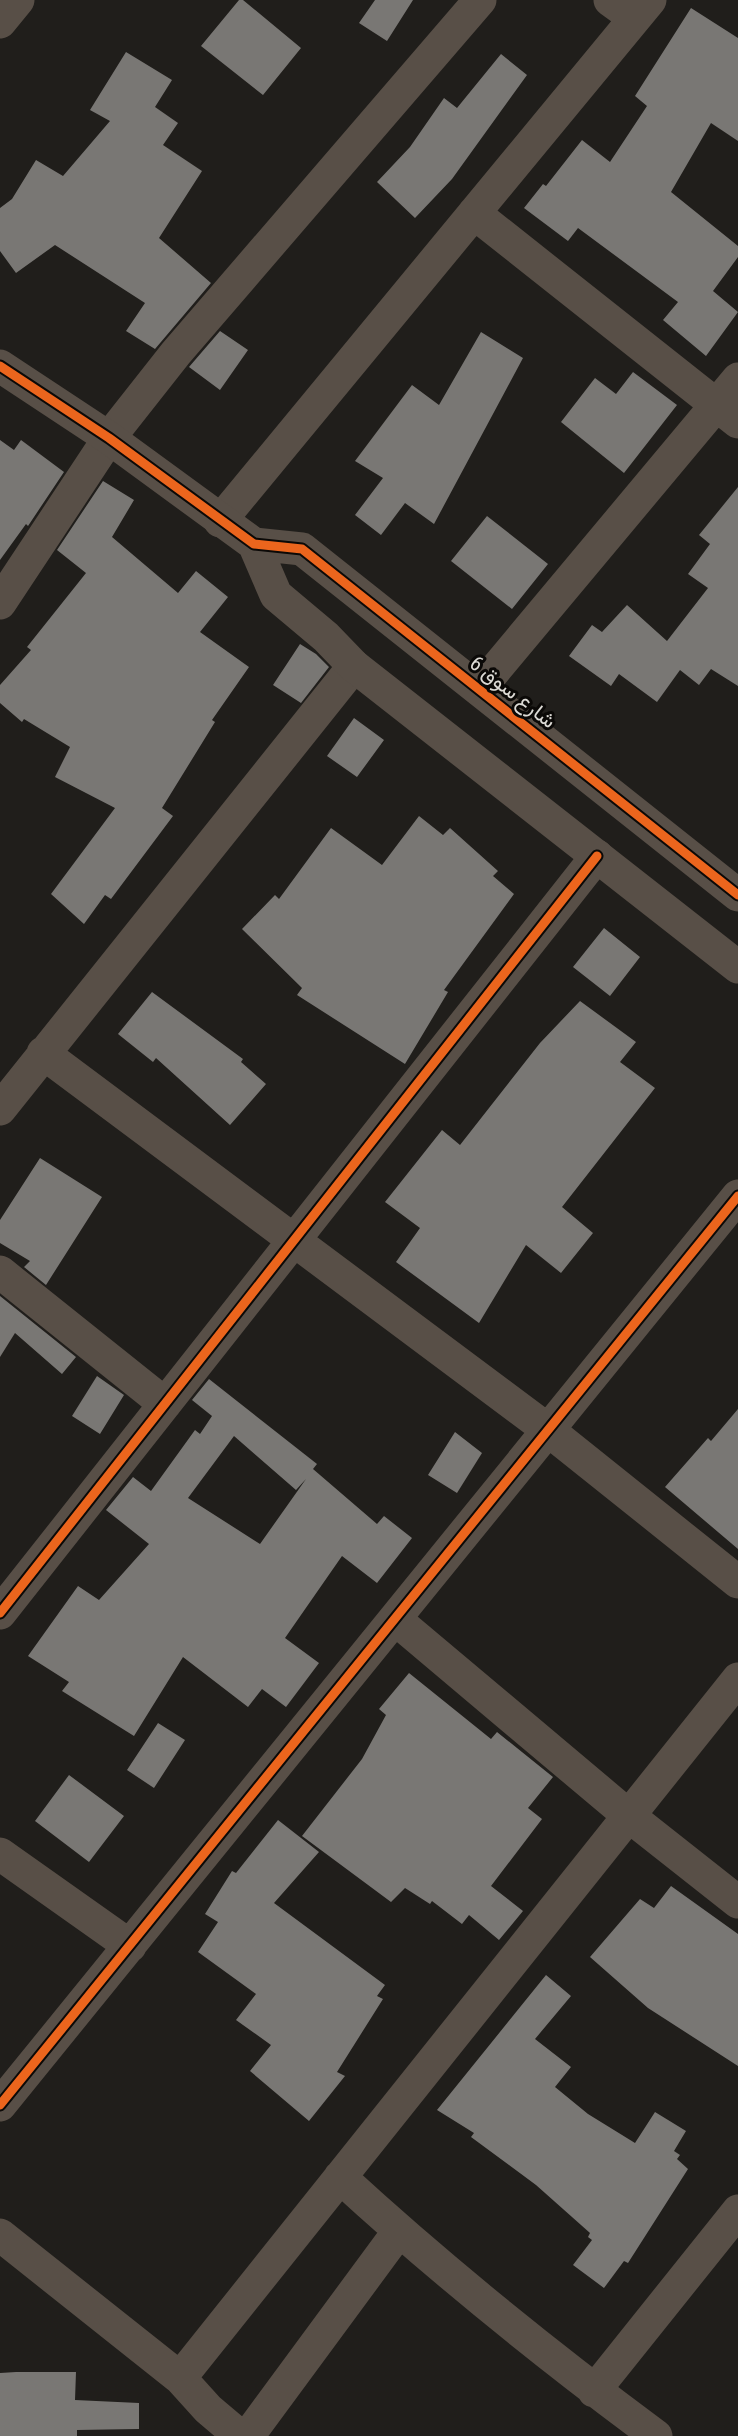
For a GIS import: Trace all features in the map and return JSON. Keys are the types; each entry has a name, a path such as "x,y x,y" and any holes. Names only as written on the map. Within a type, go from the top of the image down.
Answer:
{"street":[{"path":"0,22 18,0"},
{"path":"0,603 109,438 176,353 480,0"},
{"path":"220,521 474,213 632,6"},
{"path":"474,213 727,414"},
{"path":"0,366 109,438 254,544 276,596 326,637 354,666 738,967"},
{"path":"479,689 727,414 738,379"},
{"name":"شارع سوق 6","path":"254,544 302,549 479,689 733,882"},
{"path":"0,1109 354,666"},
{"path":"0,1613 597,856"},
{"path":"43,1053 548,1430 738,1582"},
{"path":"0,2105 738,1196"},
{"path":"0,1272 165,1404"},
{"path":"395,1619 629,1816 738,1902"},
{"path":"180,2378 738,1679"},
{"path":"0,1854 130,1946"},
{"path":"340,2178 399,2231 651,2435"},
{"path":"594,2391 738,2211"},
{"path":"248,2436 399,2231"},
{"path":"0,2235 180,2378 208,2409 240,2436"}],"building":[{"path":"239,0 243,0 301,48 263,95 201,46"},
{"path":"375,0 413,0 387,41 359,23"},
{"path":"691,8 738,38 738,141 711,123 671,192 738,246 738,257 713,291 738,312 706,356 663,320 678,302 578,228 568,241 524,208 543,184 546,186 582,140 610,162 647,106 635,96"},
{"path":"126,52 172,80 155,107 178,123 163,145 202,171 159,238 211,283 155,349 126,331 145,303 55,245 16,273 0,251 0,208 12,199 36,160 63,176 110,121 90,110"},
{"path":"501,54 527,75 452,179 415,218 377,182 410,147 444,98 457,108"},
{"path":"220,331 248,350 220,390 189,367"},
{"path":"481,332 523,358 434,524 405,503 381,535 355,515 383,478 355,461 412,385 439,405"},
{"path":"633,372 677,405 624,473 561,422 595,378 616,394"},
{"path":"0,440 14,450 21,440 64,472 28,526 26,524 0,560"},
{"path":"103,481 134,500 112,537 178,593 196,571 228,597 200,632 249,667 212,720 215,722 162,808 173,816 111,899 105,895 84,924 51,894 115,808 55,777 70,747 24,719 22,722 0,703 0,685 31,650 27,647 86,573 57,550"},
{"path":"738,487 738,686 711,669 699,685 680,670 657,702 619,674 611,686 569,656 592,625 602,632 627,605 667,641 708,588 688,574 710,544 699,535"},
{"path":"487,516 548,564 512,609 451,561"},
{"path":"300,644 316,654 329,667 301,703 273,685"},
{"path":"354,718 384,740 357,777 327,756"},
{"path":"419,816 443,835 450,828 498,871 493,876 514,894 444,990 448,992 405,1064 297,995 302,988 242,929 275,895 279,899 331,828 382,865"},
{"path":"604,928 640,957 610,996 573,967"},
{"path":"152,992 243,1059 241,1062 266,1084 230,1125 156,1058 153,1062 118,1034"},
{"path":"580,1001 636,1042 620,1062 655,1088 562,1207 593,1233 561,1273 526,1245 479,1323 396,1262 420,1228 385,1202 442,1130 460,1145 540,1043"},
{"path":"40,1158 102,1197 46,1285 24,1267 30,1261 0,1243 0,1220"},
{"path":"0,1296 76,1357 62,1374 15,1333 0,1357"},
{"path":"97,1376 124,1395 100,1434 72,1416"},
{"path":"209,1379 317,1464 313,1469 377,1524 384,1516 412,1538 377,1583 342,1556 285,1638 319,1663 286,1707 262,1689 248,1707 183,1657 134,1736 62,1691 69,1682 28,1656 78,1586 99,1600 149,1544 106,1510 133,1477 151,1491 195,1430 200,1434 212,1416 192,1400","holes":["234,1436 296,1490 306,1479 260,1544 188,1498"]},
{"path":"738,1409 738,1549 665,1487 708,1438 711,1441"},
{"path":"455,1432 482,1453 457,1493 428,1475"},
{"path":"409,1673 491,1739 497,1732 553,1777 528,1808 542,1819 491,1886 523,1911 499,1940 469,1915 462,1924 432,1901 430,1904 405,1888 391,1902 302,1836 362,1759 386,1715 379,1709"},
{"path":"158,1723 185,1740 154,1788 127,1770"},
{"path":"69,1775 124,1816 89,1862 35,1821"},
{"path":"278,1820 319,1852 274,1903 385,1985 377,1996 383,1999 337,2072 345,2076 309,2121 250,2071 271,2045 236,2020 256,1994 198,1952 218,1922 205,1914 232,1871 236,1873"},
{"path":"671,1886 738,1934 738,2066 648,2008 590,1957 640,1899 654,1908"},
{"path":"546,1975 571,1996 535,2039 571,2067 555,2087 588,2114 635,2143 655,2112 686,2131 674,2151 680,2155 677,2159 688,2169 628,2263 624,2261 604,2288 573,2265 592,2240 588,2237 590,2233 536,2185 471,2137 474,2133 437,2110"},
{"path":"76,2372 75,2400 139,2403 139,2429 77,2430 77,2436 0,2436 0,2373"}],"cycle path":[{"path":"0,366 109,438 254,544 302,549 738,895"},
{"path":"0,1613 597,856"},
{"path":"0,2105 738,1196"}]}
